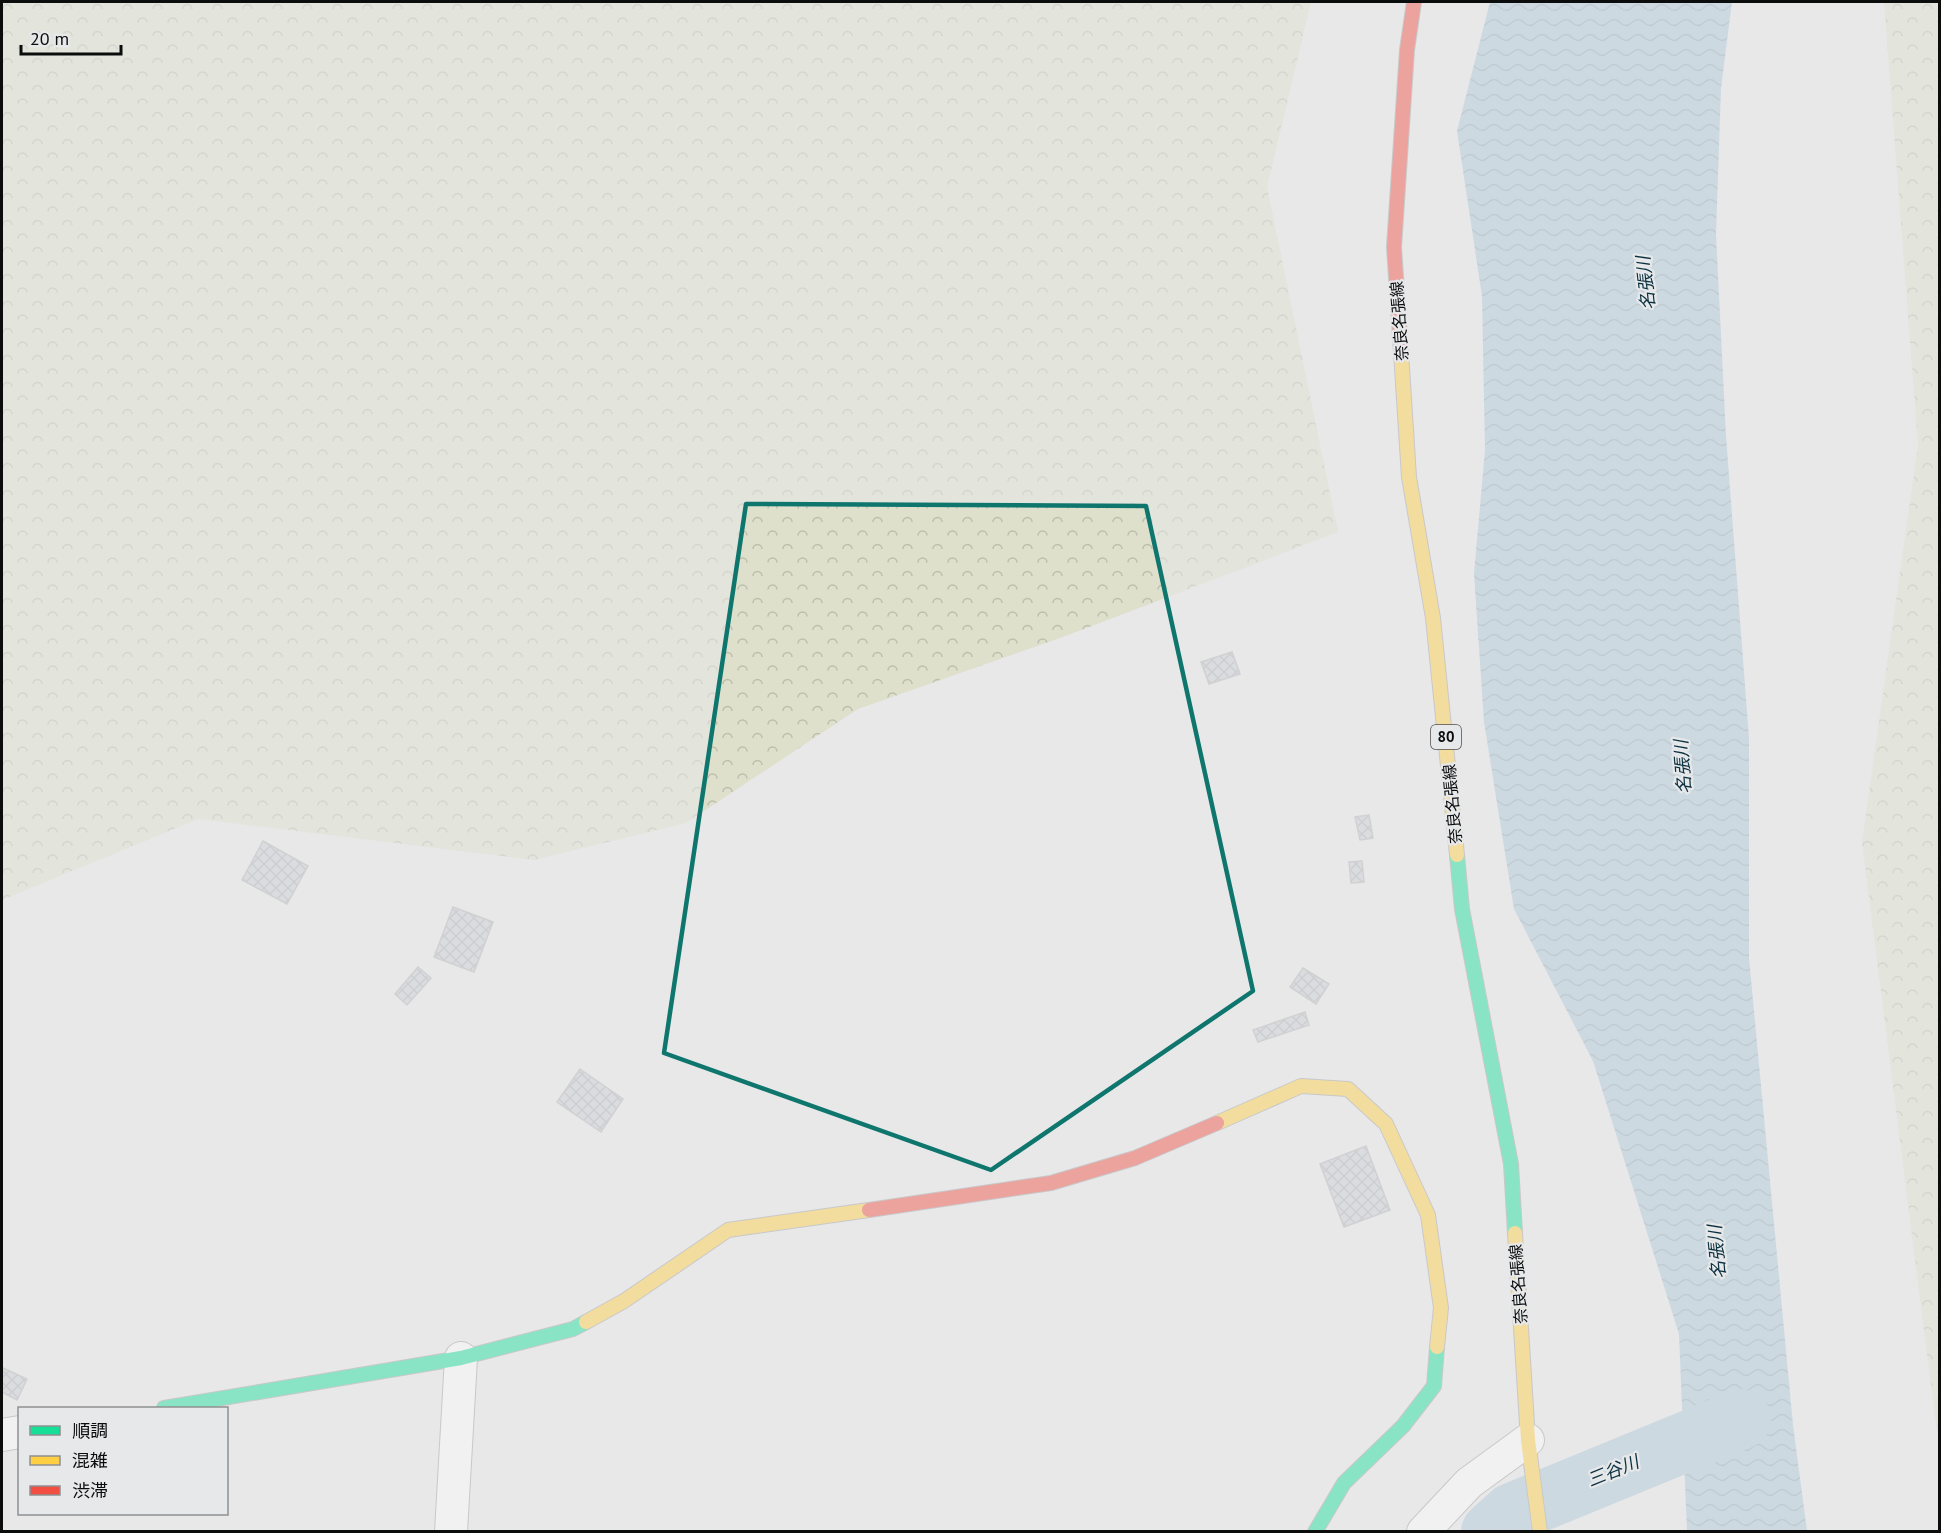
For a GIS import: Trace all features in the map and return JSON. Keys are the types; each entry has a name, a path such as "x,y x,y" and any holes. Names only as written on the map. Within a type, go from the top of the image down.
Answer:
{"street":[{"name":"奈良名張線","path":"1414,2 1407,50 1394,247 1409,477 1433,618 1462,909 1493,1061 1510,1164 1528,1440 1540,1532"},
{"path":"170,1407 461,1358 573,1329 624,1301 728,1230 1051,1183 1135,1158 1301,1086 1348,1089 1386,1124 1428,1215 1442,1308 1434,1386 1403,1426 1344,1483 1315,1532"},
{"path":"451,1532 461,1358"},
{"path":"2,1435 18,1432"},
{"path":"1423,1532 1469,1483 1528,1440"}],"highlighted area":[{"path":"746,504 1146,506 1253,991 991,1170 664,1053"}],"green space":[{"path":"2,2 1311,2 1267,187 1338,532 1063,637 858,709 686,823 534,860 198,819 2,900"},
{"path":"1884,2 1940,2 1939,1448 1862,842 1918,445"}],"water":[{"name":"名張川","path":"1490,2 1732,2 1721,88 1716,234 1726,436 1749,738 1749,958 1793,1425 1807,1531 1687,1531 1679,1334 1593,1061 1514,909 1484,722 1474,574 1485,450 1482,296 1457,131"}],"building":[{"path":"1232,652 1240,674 1209,684 1201,662"},
{"path":"1369,815 1373,838 1360,840 1355,817"},
{"path":"263,841 308,866 287,904 242,880"},
{"path":"1362,861 1364,882 1351,883 1349,862"},
{"path":"453,907 493,922 474,972 434,957"},
{"path":"418,967 431,978 407,1005 395,994"},
{"path":"1303,968 1329,984 1316,1004 1290,987"},
{"path":"1305,1012 1309,1025 1258,1042 1253,1030"},
{"path":"580,1069 623,1099 601,1132 557,1102"},
{"path":"1366,1146 1390,1210 1344,1227 1320,1164"},
{"path":"3,1368 27,1379 17,1400 2,1392"}],"waterway":[{"name":"三谷川","path":"1491,1532 1512,1513 1741,1419"}],"traffic: fast":[{"path":"1457,855 1462,909 1511,1164 1515,1233"},
{"path":"170,1407 461,1358 573,1329 586,1322"},
{"path":"1315,1532 1344,1483 1403,1426 1434,1386 1437,1347"}],"traffic: slow":[{"path":"1401,352 1409,477 1433,618 1457,855"},
{"path":"1217,1123 1301,1086 1348,1089 1386,1124 1428,1215 1441,1308 1437,1347"},
{"path":"586,1322 624,1301 728,1230 869,1210"},
{"path":"1515,1233 1528,1440 1540,1532"}],"traffic: jam":[{"path":"1401,352 1394,247 1407,50 1414,2"},
{"path":"869,1210 1051,1183 1135,1158 1217,1123"}]}
